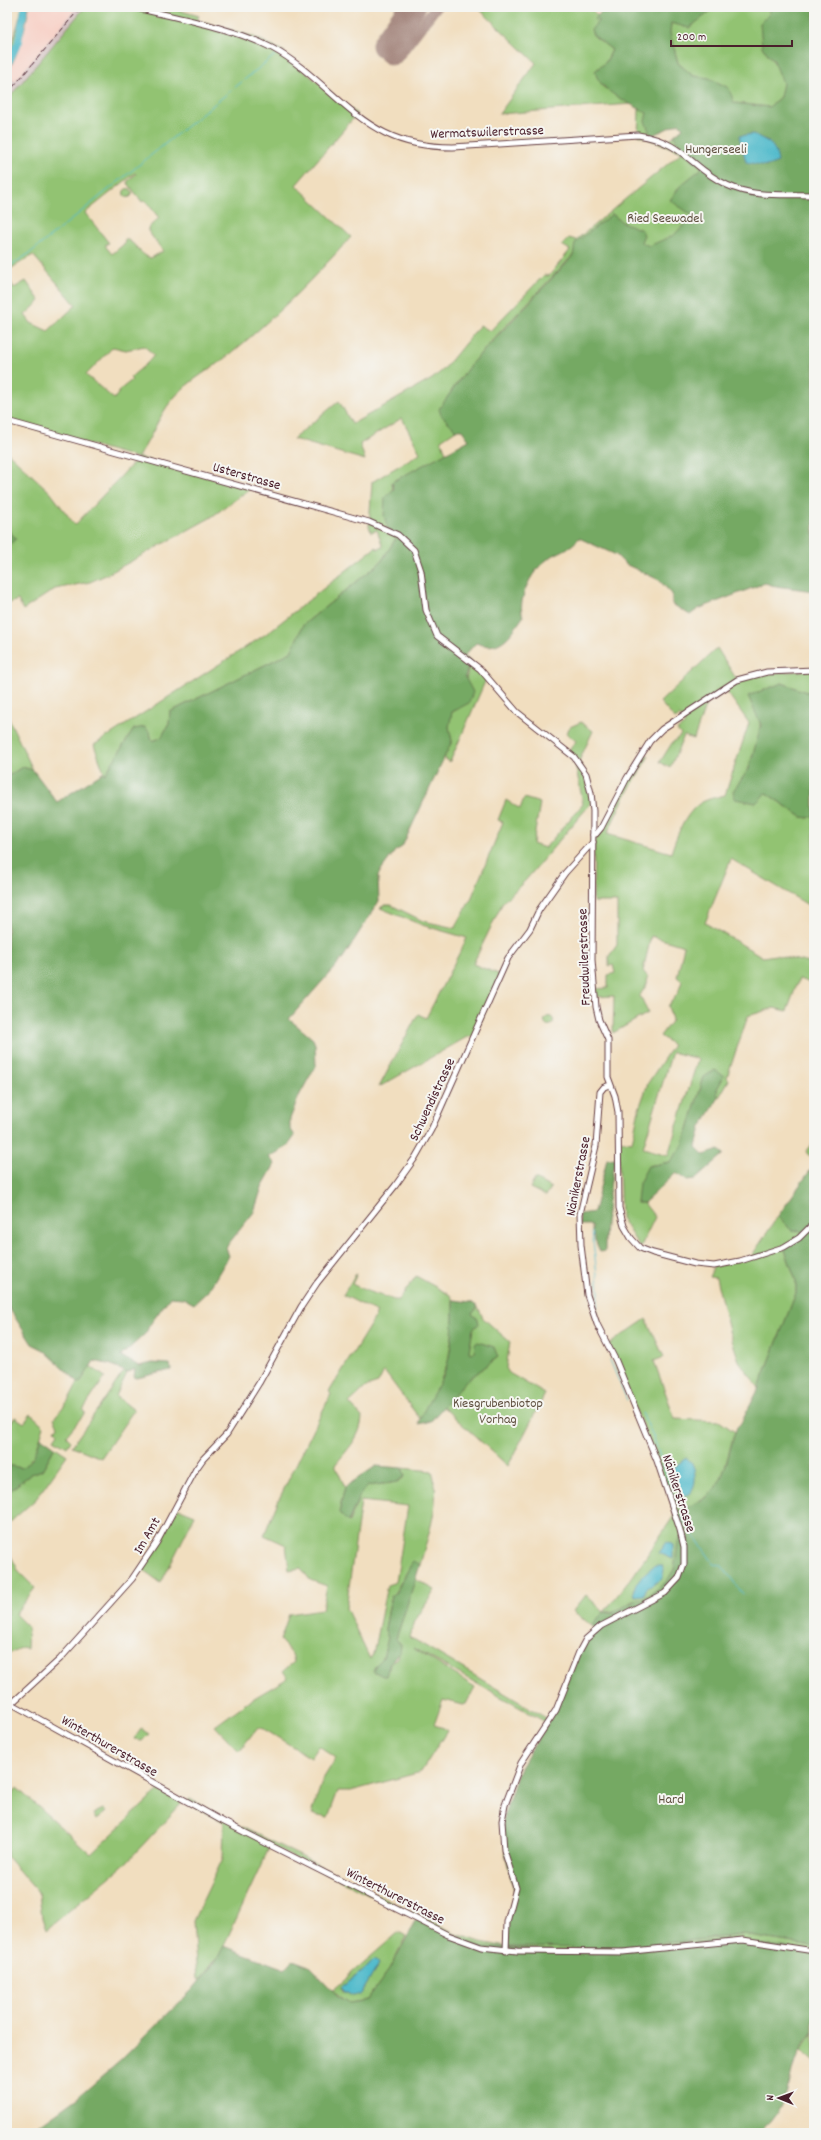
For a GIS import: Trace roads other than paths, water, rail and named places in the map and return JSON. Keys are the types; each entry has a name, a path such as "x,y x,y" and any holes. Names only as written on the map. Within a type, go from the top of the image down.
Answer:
{"street":[{"name":"Wermatswilerstrasse","path":"133,7 233,33 272,48 306,70 367,122 385,133 411,143 427,146 453,147 638,135 659,140 674,146 710,175 734,188 759,194 814,195"},
{"name":"Usterstrasse","path":"7,421 361,520 388,529 406,540 418,557 426,610"},
{"name":"Freudwilerstrasse","path":"426,610 433,629 444,643 474,664 521,716 578,761 586,774 591,793 593,835 593,972 597,1016 609,1043 608,1077 615,1096 618,1112 619,1208 624,1226 631,1238 640,1248 654,1253 706,1266 724,1265 784,1247 799,1238 814,1223"},
{"path":"593,835 596,834 601,828 643,753 662,729 737,680 767,672 814,670"},
{"name":"Schwendistrasse","path":"274,1358 301,1307 317,1282 395,1186 415,1158 431,1130 508,958 530,929 539,910 565,873 593,842"},
{"name":"Nänikerstrasse","path":"506,1950 507,1922 516,1888 503,1844 502,1821 505,1805 522,1763 556,1710 579,1652 586,1639 601,1626 665,1593 679,1578 684,1564 683,1541 675,1512 628,1389 592,1312 584,1277 580,1214 595,1152 600,1092 602,1088 610,1085"},
{"name":"Im Amt","path":"9,1703 60,1659 140,1568 196,1469 203,1459 227,1434 274,1358"},
{"name":"Winterthurerstrasse","path":"9,1703 224,1822 448,1935 474,1945 506,1950 628,1952 726,1940 760,1941 814,1951"}],"water":[{"name":"Hungerseeli","path":"753,134 763,139 773,147 778,162 767,166 746,162 739,136"},
{"path":"686,1458 693,1466 695,1479 691,1491 687,1495 681,1497 671,1472 673,1468"},
{"path":"667,1542 673,1545 673,1559 659,1553"},
{"path":"655,1565 662,1565 664,1570 662,1579 646,1589 644,1595 635,1596 634,1591 637,1582"},
{"path":"374,1959 378,1961 379,1964 361,1994 353,1996 345,1992 341,1986 361,1973"}],"waterway":[{"path":"7,66 18,43 25,7"},
{"path":"7,268 30,253 275,55"},
{"path":"592,1232 599,1292 596,1313"},
{"path":"610,1360 627,1400"},
{"path":"642,1413 653,1436 675,1501"},
{"path":"681,1517 714,1564 721,1565 743,1594"}],"railway":[{"path":"7,94 81,7"}],"park label":[{"name":"Ried Seewadel","path":"665,217"},
{"name":"Kiesgrubenbiotop Vorhag","path":"498,1410"},
{"name":"Hard","path":"671,1798"}]}
